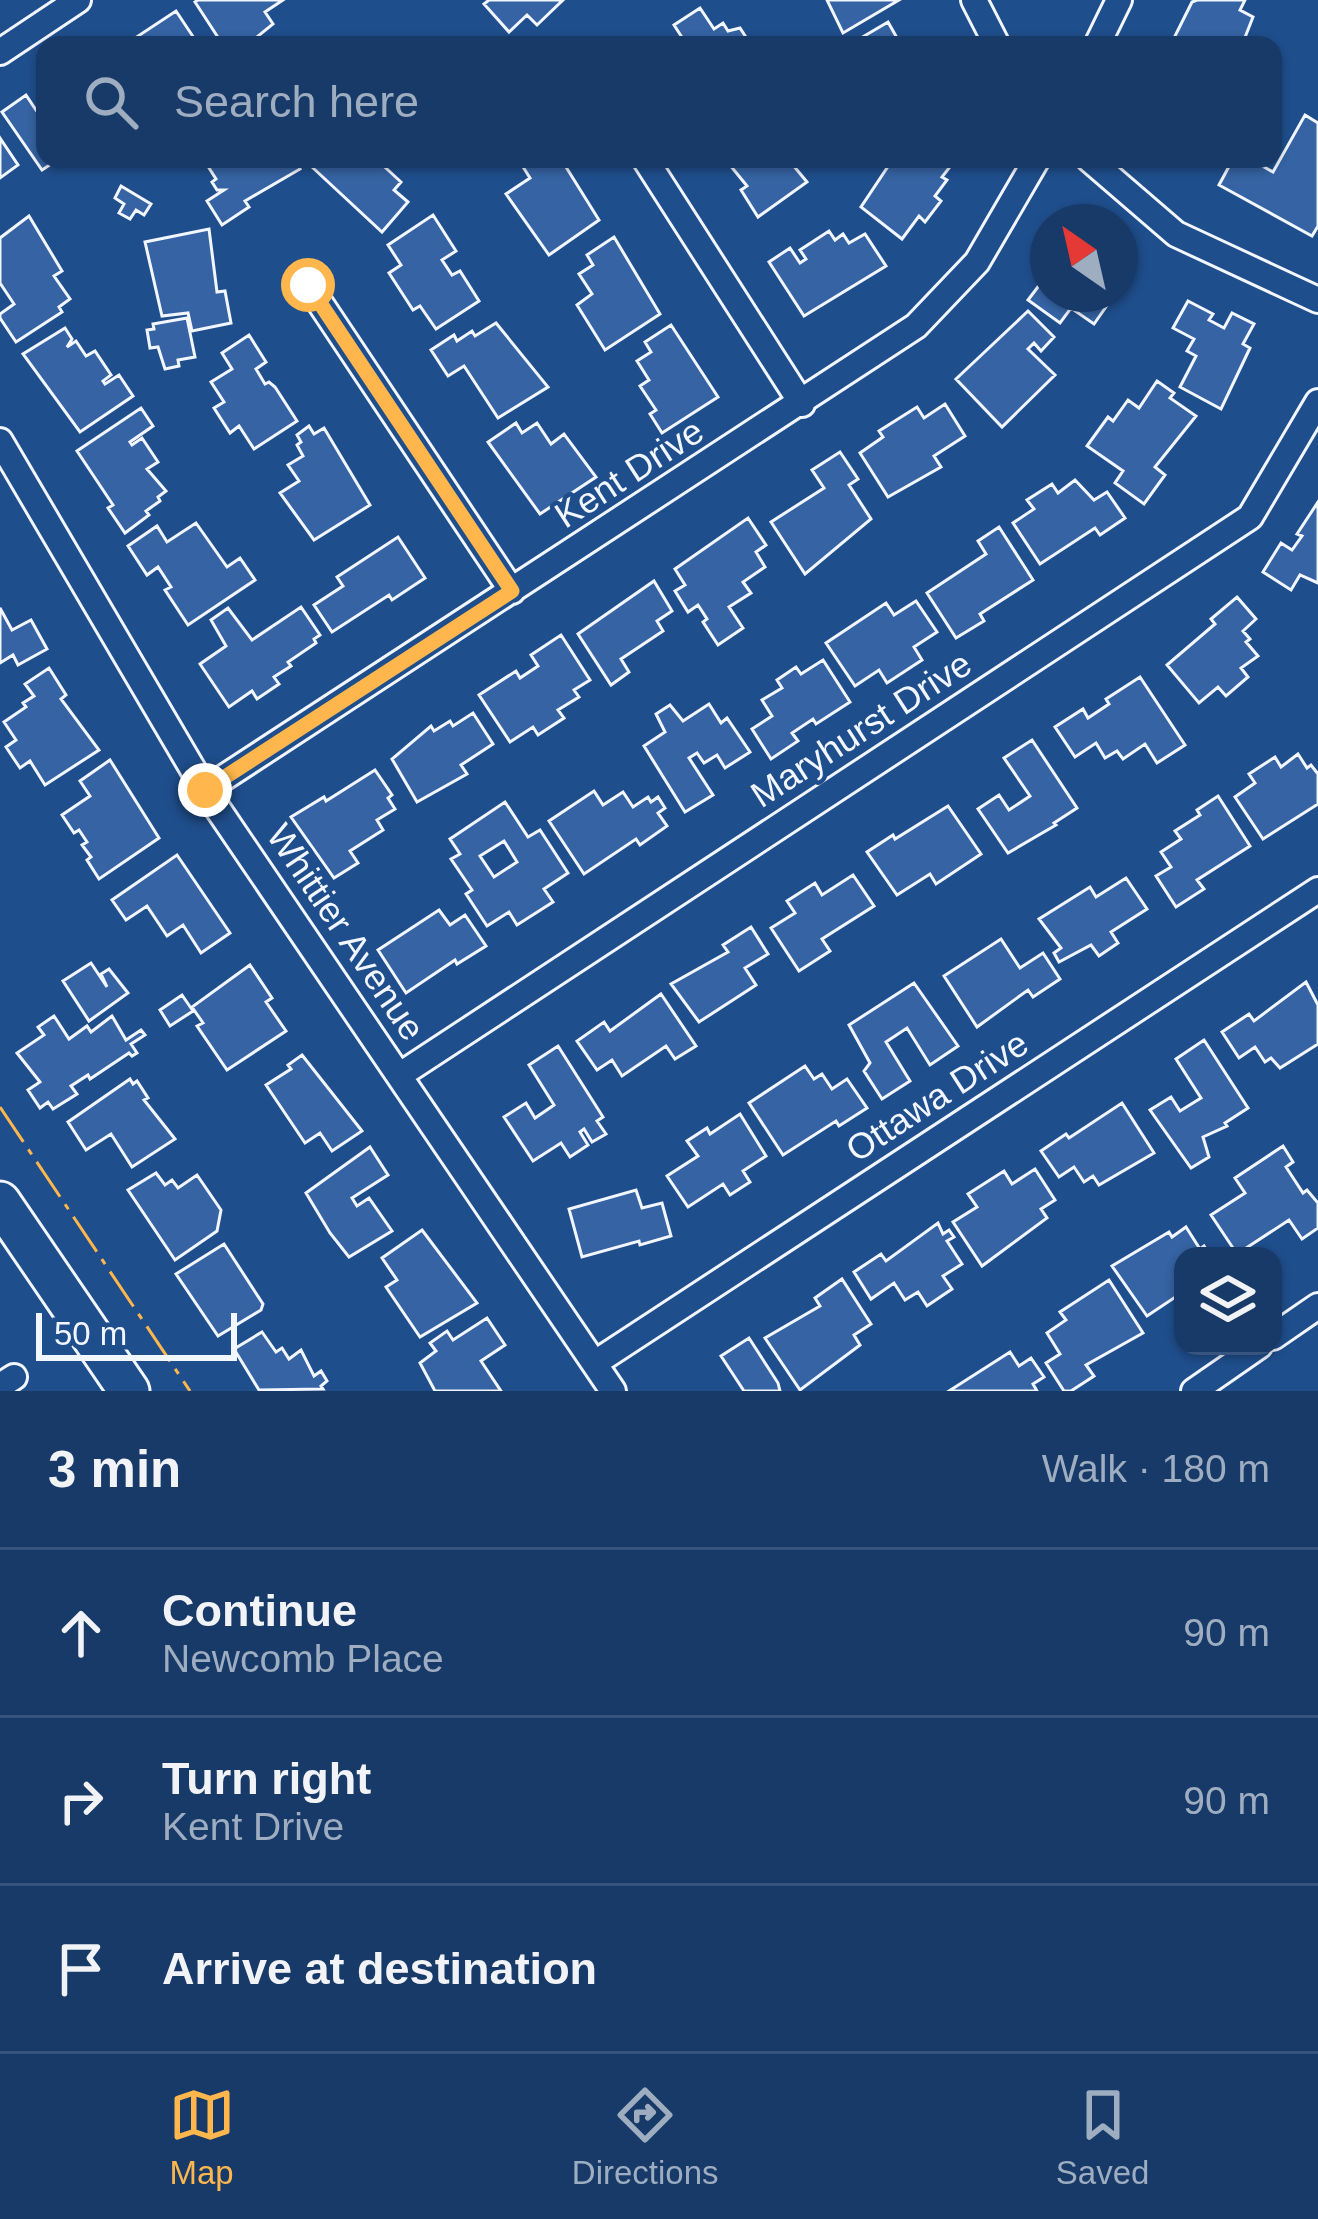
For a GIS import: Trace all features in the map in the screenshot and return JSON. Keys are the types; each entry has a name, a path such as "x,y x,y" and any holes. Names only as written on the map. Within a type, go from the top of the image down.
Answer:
{"main road":[{"path":"0,1202 129,1391"}],"street":[{"path":"0,52 78,0"},
{"path":"974,0 993,36"},
{"path":"1101,36 1119,0"},
{"path":"651,168 802,404"},
{"name":"Kent Drive","path":"205,790 916,326 977,262 1032,168"},
{"path":"1099,168 1176,234 1318,300"},
{"path":"308,285 512,591"},
{"name":"Maryhurst Drive","path":"400,1075 1250,517 1318,402"},
{"name":"Whittier Avenue","path":"0,441 205,790 613,1391"},
{"name":"Ottawa Drive","path":"595,1364 1318,890"},
{"path":"1282,1330 1318,1306"},
{"path":"1194,1391 1246,1355"}],"building":[{"path":"283,0 265,12 273,24 258,36 217,36 195,2"},
{"path":"489,0 563,0 537,25 527,15 509,32 484,4"},
{"path":"827,0 899,0 843,33"},
{"path":"1245,0 1240,10 1253,17 1246,36 1175,36 1192,2"},
{"path":"700,8 714,29 723,23 728,31 740,28 745,36 681,36 674,25"},
{"path":"176,11 193,36 138,36"},
{"path":"888,22 896,36 864,36"},
{"path":"26,95 36,110 36,161 2,112"},
{"path":"1305,115 1318,123 1318,226 1312,236 1219,185 1228,168 1273,172 1282,168 1282,156"},
{"path":"0,138 18,165 0,178"},
{"path":"209,168 300,169 245,201 249,207 222,225 207,201 224,190 217,190 212,182 216,179"},
{"path":"313,168 386,168 401,182 394,190 408,202 382,232"},
{"path":"524,168 567,168 599,220 549,255 506,194 530,178"},
{"path":"732,168 795,168 807,182 758,217 741,190 747,186"},
{"path":"887,168 949,168 935,196 941,201 925,222 919,216 902,239 861,207"},
{"path":"121,186 151,204 144,215 136,210 130,219 119,213 124,204 115,198"},
{"path":"433,215 456,251 442,260 452,275 460,271 479,301 436,329 420,306 413,310 389,273 401,265 388,245"},
{"path":"29,216 62,271 54,276 70,299 59,307 62,312 16,342 0,318 14,304 0,283 0,238"},
{"path":"209,229 217,292 225,291 231,323 192,331 188,313 162,316 145,242"},
{"path":"829,231 835,240 843,234 849,243 865,234 886,266 804,316 769,262 790,248 800,263 806,259 800,250"},
{"path":"614,237 660,314 605,350 577,305 592,294 579,274 593,265 587,255"},
{"path":"1188,301 1213,314 1209,320 1224,328 1232,313 1254,324 1243,344 1250,348 1221,409 1180,387 1196,356 1187,351 1194,339 1173,328"},
{"path":"1028,311 1054,337 1041,351 1034,343 1028,349 1055,375 1002,427 956,379"},
{"path":"1045,312 1068,312 1060,323"},
{"path":"1077,312 1102,312 1094,324"},
{"path":"187,318 195,357 165,369 158,347 150,348 147,330 154,329 153,324"},
{"path":"496,323 548,387 498,418 464,366 448,376 431,350 454,335 457,341 472,331 475,336"},
{"path":"671,325 718,397 662,433 650,414 656,410 640,386 649,380 637,361 651,352 645,342"},
{"path":"65,328 72,339 67,347 76,341 86,356 95,351 111,375 105,384 119,375 133,396 80,432 23,354"},
{"path":"249,335 266,362 256,369 265,384 275,387 297,421 254,449 239,426 230,433 214,408 224,402 211,382 232,369 222,353"},
{"path":"1157,381 1174,393 1170,398 1196,416 1155,467 1165,475 1144,504 1115,483 1123,471 1087,446 1108,417 1113,421 1128,400 1139,408"},
{"path":"945,404 965,436 934,456 941,467 888,497 860,453 883,437 879,431 917,407 924,418"},
{"path":"141,408 153,426 130,442 142,438 158,462 147,469 166,491 146,511 149,515 125,533 108,508 113,505 77,451"},
{"path":"516,423 522,433 537,423 551,444 564,434 596,477 540,514 488,442"},
{"path":"309,426 314,434 324,428 370,505 314,540 280,493 299,481 288,465 303,456 297,435"},
{"path":"840,452 858,479 849,485 871,519 805,574 771,522 824,488 812,470"},
{"path":"1075,480 1094,500 1107,492 1125,518 1100,535 1095,528 1040,564 1013,523 1034,509 1027,500 1052,484 1058,493"},
{"path":"1318,502 1318,583 1300,575 1291,590 1263,572 1281,543 1292,550"},
{"path":"748,518 766,545 756,552 765,567 743,582 751,593 729,607 743,628 718,645 698,605 688,612 675,591 685,585 675,569"},
{"path":"196,523 227,567 240,558 255,580 188,625 165,590 171,587 158,567 147,575 128,546 157,526 167,542"},
{"path":"999,527 1033,580 980,614 984,621 956,638 927,593 986,554 978,541"},
{"path":"398,537 425,578 332,632 314,605 343,586 337,577"},
{"path":"654,581 672,611 657,621 663,631 621,659 629,672 611,685 578,634"},
{"path":"1237,597 1256,619 1243,631 1258,656 1241,668 1248,677 1226,696 1218,687 1199,703 1167,665 1215,624 1211,619"},
{"path":"916,601 937,632 914,647 922,660 887,683 879,670 855,686 826,643 886,603 894,615"},
{"path":"301,607 320,635 316,643 274,677 279,684 257,699 252,691 229,707 200,664 226,646 211,620 228,608 252,640"},
{"path":"0,608 12,630 31,620 47,649 18,665 13,655 0,663"},
{"path":"561,635 590,680 574,690 579,697 558,710 564,718 538,735 533,727 510,742 479,695 516,671 520,678 538,666 531,655"},
{"path":"823,660 850,702 792,733 798,741 771,759 752,729 772,716 762,700 782,688 777,680 796,667 801,674"},
{"path":"49,668 66,695 61,699 99,750 45,785 30,761 20,768 6,747 16,740 4,722 34,696 25,684"},
{"path":"1140,677 1185,745 1157,763 1145,744 1123,759 1117,751 1105,758 1096,743 1075,757 1055,727 1083,709 1088,718 1109,704 1106,699"},
{"path":"709,704 721,723 727,718 750,752 725,768 717,755 704,763 697,753 689,758 713,795 685,812 644,746 665,732 656,714 670,705 683,721"},
{"path":"473,713 493,744 461,765 467,774 417,802 392,759 431,726 434,731 450,721 453,726"},
{"path":"1032,740 1077,808 1008,853 978,809 999,795 1009,810 1030,796 1004,758"},
{"path":"1298,754 1318,774 1318,804 1263,839 1235,797 1255,783 1249,774 1275,757 1281,767"},
{"path":"110,760 159,838 99,879 82,845 87,842 62,815 90,796 80,781"},
{"path":"375,770 392,795 388,798 395,809 377,820 383,830 350,851 358,863 334,878 291,817"},
{"path":"594,791 603,805 623,792 633,807 648,797 651,802 658,797 665,808 658,813 667,826 640,845 636,839 584,874 549,821"},
{"path":"1218,796 1250,846 1197,880 1204,889 1176,907 1156,876 1171,867 1161,852 1181,839 1175,831"},
{"path":"505,802 528,837 540,830 568,873 544,889 553,902 517,925 509,912 487,926 466,894 472,890 451,859 460,854 450,839","holes":["504,841 517,862 494,877 480,856"]},
{"path":"948,806 981,854 936,884 930,874 897,895 867,852"},
{"path":"177,855 230,933 201,953 183,925 167,936 147,906 126,920 112,900"},
{"path":"853,875 874,906 822,939 830,951 799,971 771,928 795,913 787,901 815,883 822,895"},
{"path":"1126,878 1147,909 1111,932 1118,943 1099,956 1091,945 1059,962 1054,953 1061,948 1039,919 1090,887 1096,897"},
{"path":"439,910 450,925 465,915 486,946 457,964 455,960 406,993 378,950"},
{"path":"751,927 768,954 745,968 756,985 699,1022 671,984 728,952 723,945"},
{"path":"1001,939 1020,968 1043,953 1060,979 1033,997 1028,990 977,1027 944,976"},
{"path":"91,963 107,987 101,974 109,969 128,993 89,1021 63,981"},
{"path":"250,965 272,998 266,1002 286,1031 227,1070 197,1026 203,1023 192,1007"},
{"path":"1306,982 1318,1005 1318,1044 1280,1068 1271,1058 1265,1062 1255,1047 1239,1058 1222,1032 1249,1014 1254,1021"},
{"path":"914,983 958,1046 930,1065 907,1028 886,1042 910,1081 882,1099 864,1071 870,1063 849,1025"},
{"path":"661,994 696,1046 675,1059 666,1046 622,1076 612,1060 597,1070 577,1041 604,1022 610,1031"},
{"path":"182,995 193,1011 170,1026 160,1010"},
{"path":"54,1016 69,1039 87,1026 91,1032 112,1016 126,1040 141,1030 145,1035 131,1044 137,1053 71,1086 77,1094 53,1109 48,1102 40,1108 28,1090 40,1082 17,1053 44,1035 38,1027"},
{"path":"1204,1040 1248,1108 1227,1126 1203,1137 1209,1157 1191,1168 1150,1110 1171,1097 1180,1111 1201,1098 1176,1059"},
{"path":"558,1046 603,1117 597,1121 606,1134 592,1142 584,1129 580,1132 588,1145 570,1157 561,1143 533,1161 504,1117 526,1103 535,1118 554,1105 529,1065"},
{"path":"302,1055 362,1131 332,1151 320,1133 305,1143 266,1085 291,1069 288,1065"},
{"path":"805,1066 814,1079 822,1074 832,1089 847,1079 867,1108 839,1126 836,1121 783,1155 749,1103"},
{"path":"130,1079 133,1084 137,1081 148,1098 144,1100 175,1139 132,1167 111,1134 86,1150 68,1122"},
{"path":"1122,1103 1154,1153 1099,1185 1093,1176 1084,1182 1074,1167 1059,1177 1041,1151"},
{"path":"740,1114 766,1156 743,1171 750,1182 730,1195 723,1184 688,1207 667,1176 698,1156 687,1141 707,1128 710,1134"},
{"path":"1283,1146 1293,1162 1286,1167 1303,1193 1307,1190 1318,1203 1318,1228 1302,1239 1289,1220 1248,1247 1232,1247 1211,1215 1245,1193 1235,1178"},
{"path":"370,1147 388,1175 352,1198 357,1206 369,1198 392,1231 349,1257 306,1193"},
{"path":"1035,1169 1055,1200 1041,1209 1047,1218 982,1266 953,1222 977,1207 968,1194 1004,1171 1012,1184"},
{"path":"156,1173 165,1185 172,1180 178,1188 197,1175 221,1210 217,1231 175,1260 128,1190"},
{"path":"636,1190 642,1208 662,1203 671,1236 582,1257 569,1209"},
{"path":"938,1223 943,1234 949,1230 954,1237 947,1241 962,1264 943,1276 952,1289 927,1306 918,1292 905,1300 894,1283 871,1299 854,1272 881,1254 886,1261"},
{"path":"1186,1227 1199,1247 1174,1247 1174,1298 1147,1316 1112,1266 1169,1232 1172,1237"},
{"path":"422,1230 477,1303 420,1337 386,1287 397,1280 382,1258"},
{"path":"224,1244 263,1304 261,1310 218,1336 176,1274"},
{"path":"842,1279 871,1324 854,1335 860,1345 800,1390 765,1338 820,1306 815,1298"},
{"path":"1109,1280 1143,1333 1086,1365 1094,1376 1064,1391 1046,1363 1060,1354 1047,1333 1066,1320 1060,1312"},
{"path":"487,1318 505,1345 481,1361 501,1391 435,1391 420,1363 436,1351 430,1343 447,1331 453,1340"},
{"path":"262,1332 276,1352 282,1348 289,1359 301,1350 314,1376 321,1371 327,1381 323,1389 259,1390 234,1349"},
{"path":"749,1338 780,1391 744,1391 721,1356"},
{"path":"1010,1352 1019,1366 1031,1358 1044,1377 1033,1384 1037,1391 949,1391"}],"power":[{"path":"0,1107 190,1391"}],"route":[{"path":"205,790 512,591 308,285"}]}
